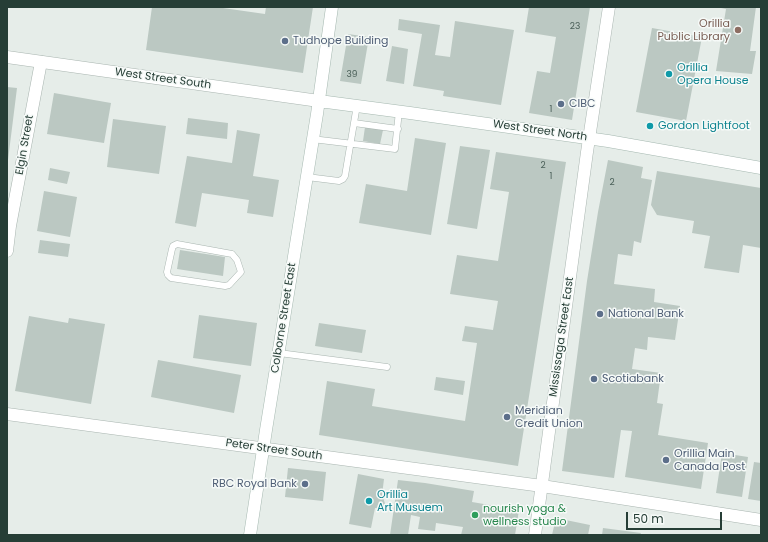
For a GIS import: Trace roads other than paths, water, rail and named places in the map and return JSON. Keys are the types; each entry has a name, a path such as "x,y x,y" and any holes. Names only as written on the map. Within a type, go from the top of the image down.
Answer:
{"street":[{"name":"Colborne Street East","path":"250,535 332,7"},
{"name":"Mississaga Street East","path":"535,535 589,139 609,7"},
{"name":"West Street South","path":"7,57 318,101"},
{"name":"Elgin Street","path":"7,251 10,226 40,62"},
{"name":"West Street North","path":"318,101 608,141 761,168"},
{"name":"Peter Street South","path":"7,414 542,486 761,520"}],"lane":[{"path":"306,177 339,181 343,179 345,176 357,106"},
{"path":"312,139 395,149 399,111"},
{"path":"354,123 398,129"},
{"path":"177,244 232,254 237,260 240,272 229,285 225,286 174,279 168,275 167,272 172,249 177,244"},
{"path":"279,353 387,367"}],"place":[{"name":"Orillia Public Library","path":"738,30"},
{"name":"Tudhope Building","path":"285,41"},
{"name":"Orillia Opera House","path":"669,74"},
{"name":"CIBC","path":"561,104"},
{"name":"Gordon Lightfoot","path":"650,126"},
{"name":"National Bank","path":"600,314"},
{"name":"Scotiabank","path":"594,379"},
{"name":"Meridian Credit Union","path":"507,417"},
{"name":"Orillia Main Canada Post","path":"666,460"},
{"name":"RBC Royal Bank","path":"305,484"},
{"name":"Orillia Art Musuem","path":"369,501"},
{"name":"nourish yoga & wellness studio","path":"475,515"}]}
